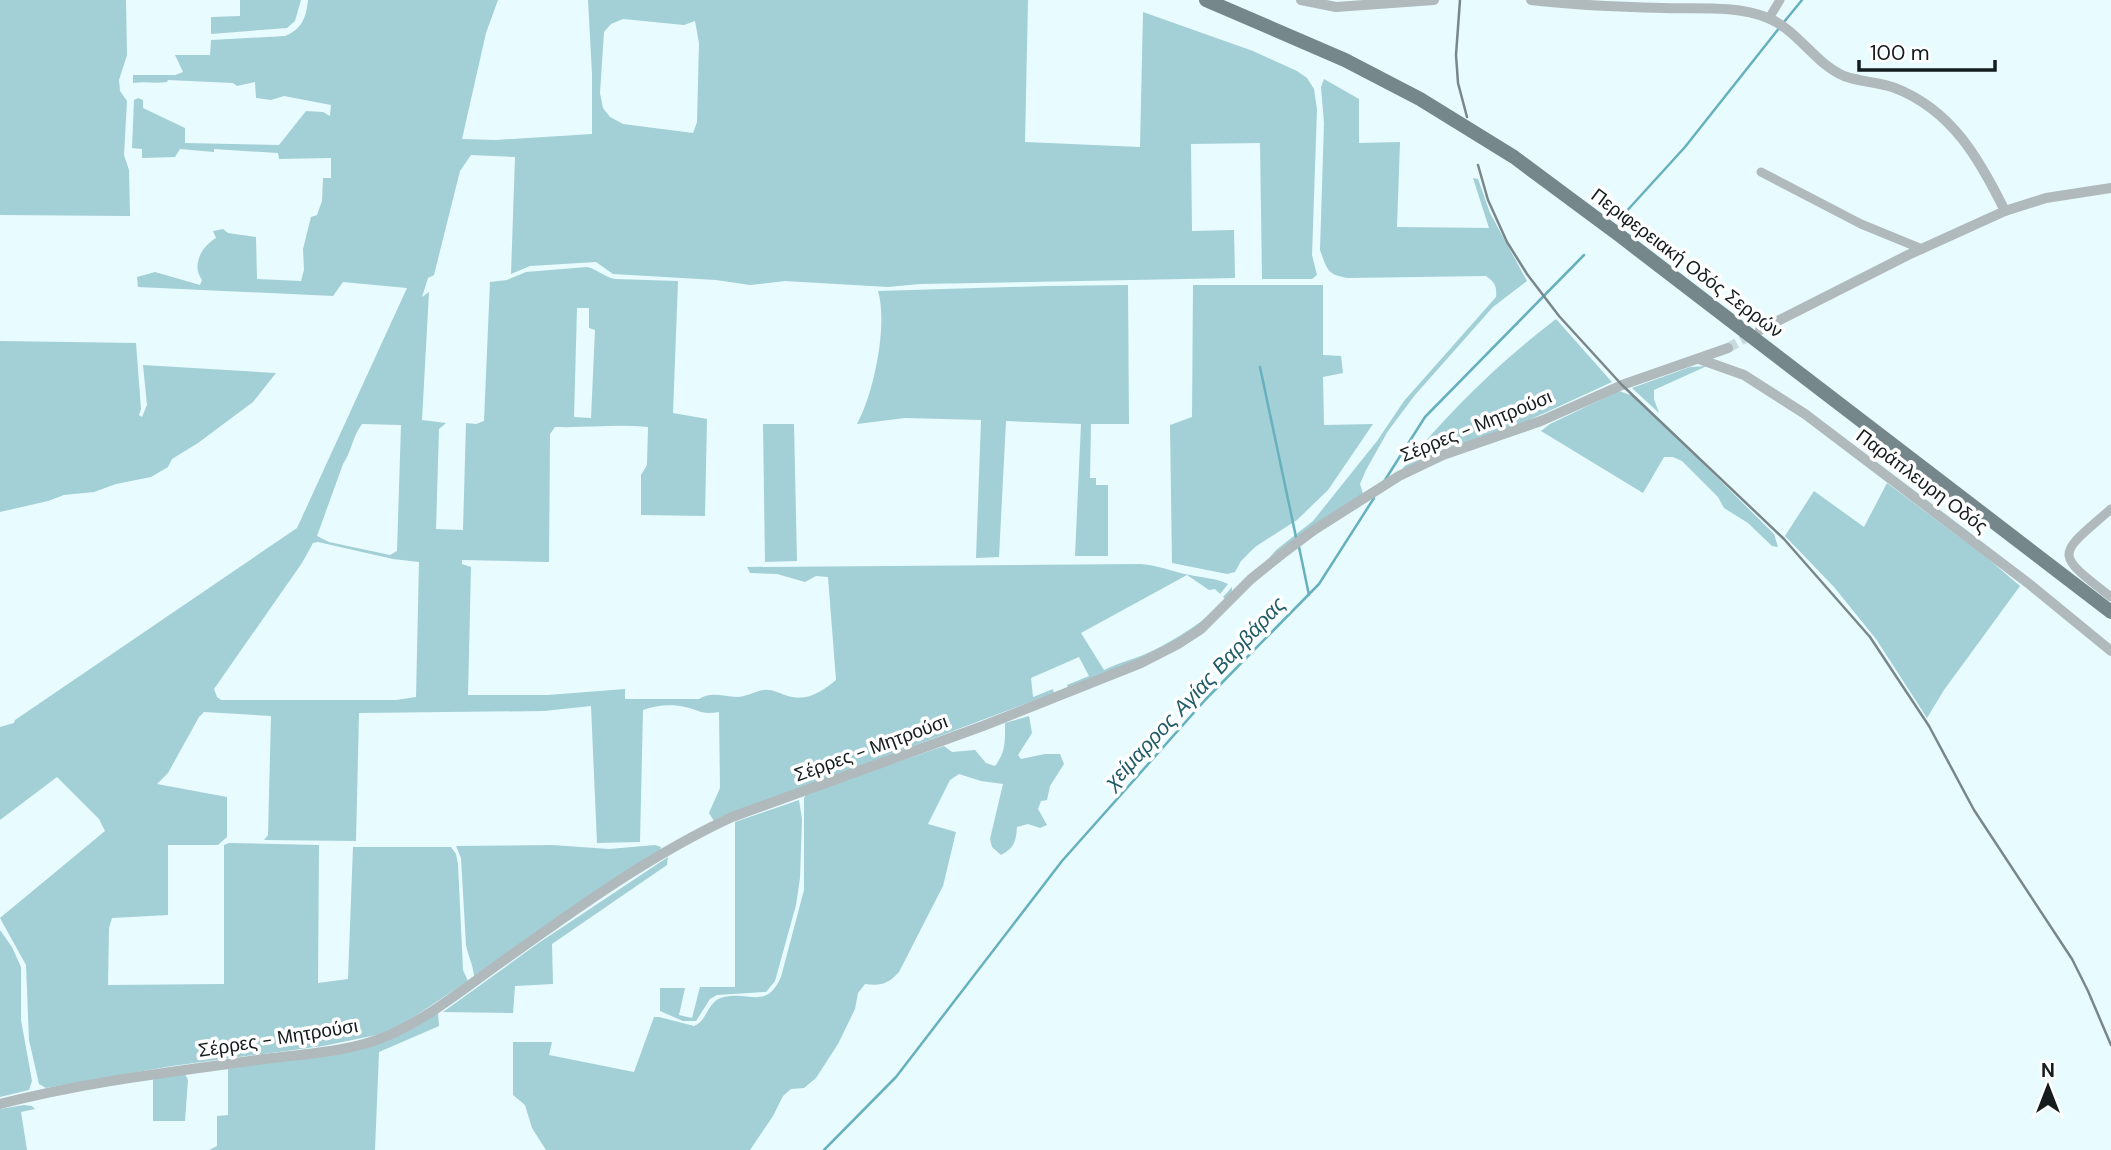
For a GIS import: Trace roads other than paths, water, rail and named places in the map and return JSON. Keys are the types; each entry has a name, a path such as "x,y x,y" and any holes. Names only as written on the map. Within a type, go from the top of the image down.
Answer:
{"main road":[{"name":"Περιφερειακή Οδός Σερρών","path":"1206,0 1345,60 1420,99 1514,158 2111,612"}],"street":[{"path":"1301,0 1336,7 1434,0"},
{"path":"1531,0 1632,7 1718,9 1745,12 1773,20 1798,38 1819,60 1843,75 1894,88 1927,105 1947,120 1976,156 2005,211"},
{"path":"1773,20 1780,0"},
{"path":"1761,172 1861,224 1922,249"},
{"path":"1760,330 2005,211 2046,198 2111,188"},
{"name":"Σέρρες - Μητρούσι","path":"0,1104 37,1094 121,1080 345,1047 386,1036 438,1007 662,853 700,831 1104,679 1178,644 1208,623 1251,579 1282,554 1314,530 1399,476 1443,455 1541,421 1622,385 1728,348"},
{"name":"Παράπλευρη Οδός","path":"1699,359 1744,375 1796,408 2028,583 2111,651"},
{"path":"2111,509 2071,544 2068,554 2070,564 2111,597"}],"waterway":[{"name":"χείμαρρος Αγίας Βαρβάρας","path":"1784,22 1802,0"},
{"name":"χείμαρρος Αγίας Βαρβάρας","path":"1624,214 1685,147 1780,27"},
{"name":"χείμαρρος Αγίας Βαρβάρας","path":"1385,480 1425,417 1584,255"},
{"path":"1260,367 1296,537"},
{"name":"χείμαρρος Αγίας Βαρβάρας","path":"824,1150 896,1077 1062,861 1206,699 1319,584 1374,498"},
{"path":"1299,547 1309,595"}],"tunnel":[{"path":"1728,348 1754,333"}],"railway":[{"path":"1460,0 1456,55 1458,83 1467,117"},
{"path":"1478,165 1488,200 1507,242 1559,316 1622,385 1784,539 1870,637 1929,726 1974,810 2072,959 2111,1045"}]}
